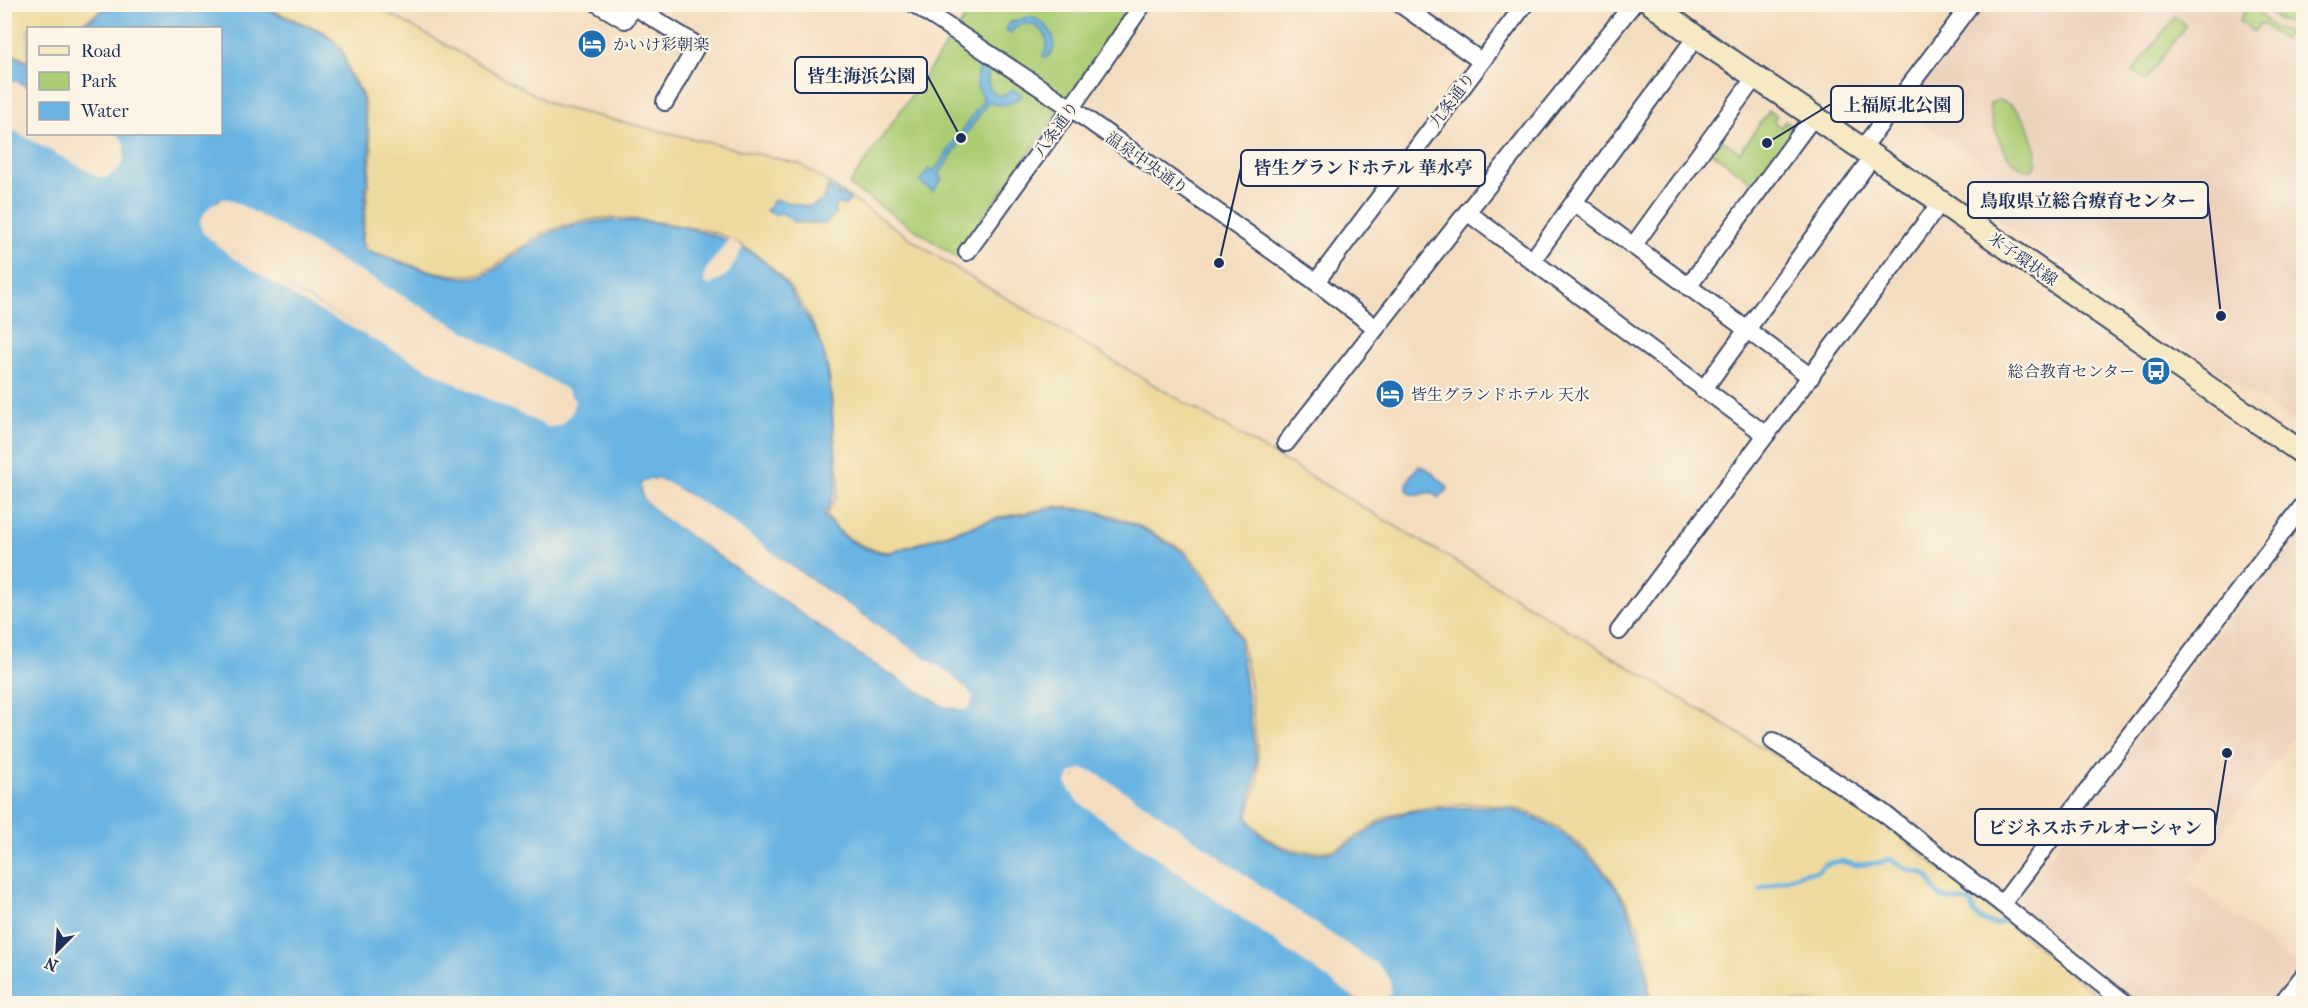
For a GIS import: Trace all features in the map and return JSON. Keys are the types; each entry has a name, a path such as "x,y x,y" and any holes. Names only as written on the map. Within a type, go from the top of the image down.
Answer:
{"main road":[{"name":"米子環状線","path":"1652,4 1696,37 1941,202 2304,454"}],"street":[{"path":"598,4 630,10 697,45 665,102"},
{"name":"温泉中央通り","path":"914,4 1071,108 1316,282 1376,328"},
{"name":"八条通り","path":"967,252 1143,4"},
{"path":"1400,4 1481,61"},
{"name":"九条通り","path":"1316,282 1525,4"},
{"path":"1286,443 1633,4"},
{"path":"1703,390 1971,4"},
{"path":"1532,261 1696,37"},
{"path":"1634,246 1755,77"},
{"path":"1688,287 1813,117"},
{"path":"1574,202 1811,377"},
{"path":"1619,632 1941,202"},
{"path":"1467,212 1766,435"},
{"path":"2002,904 2304,504"},
{"path":"1773,741 1882,812 2002,904 2126,1004"},
{"path":"2281,1004 2304,975"}],"shaded area":[{"path":"1977,5 2303,5 2303,429 1975,203 1993,171 1899,108"},
{"path":"2303,521 2303,696 2233,641 2229,620"},
{"path":"2227,621 2231,641 2303,697 2303,724 2187,880 2303,969 2275,1003 2137,1003 2015,904"}],"green space":[{"path":"974,5 1134,5 956,257 849,185"},
{"path":"2256,5 2268,23 2289,31 2283,40 2261,23 2254,32 2239,21 2245,12 2238,7"},
{"path":"2265,5 2303,5 2303,22 2281,21 2272,15"},
{"path":"2175,17 2186,25 2146,80 2133,71"},
{"path":"2304,32 2303,54 2289,43 2298,33"},
{"path":"1997,100 2014,108 2021,115 2031,133 2037,162 2031,170 2014,163 2004,148 1993,123 1990,109 1990,104"},
{"path":"1769,111 1777,116 1773,121 1781,127 1785,121 1797,129 1757,186 1709,150 1718,137 1740,152"}],"sand":[{"path":"5,4 109,4 76,27 27,27 27,61 5,51"},
{"path":"259,5 374,5 555,106 800,164 953,267 1460,564 1873,815 2107,1003 1650,1003 1648,971 1642,939 1635,919 1614,883 1601,866 1570,836 1533,815 1500,805 1441,806 1388,816 1343,845 1325,851 1291,848 1271,840 1262,834 1248,816 1258,780 1258,758 1250,685 1241,639 1207,576 1184,550 1140,526 1114,516 1093,510 1057,506 996,518 890,552 880,551 854,541 838,530 826,515 837,495 839,476 830,378 822,348 804,309 792,291 763,260 745,247 711,232 653,221 619,218 585,220 541,234 498,264 478,274 452,275 437,272 368,250 363,240 372,150 363,95 350,73 341,46 324,32"}],"water":[{"path":"112,5 255,5 324,33 339,48 344,57 348,74 361,95 370,149 361,240 363,248 368,252 442,274 471,278 489,273 529,245 559,230 584,223 623,221 686,228 720,238 751,253 770,267 786,285 811,324 822,347 830,390 837,476 834,495 823,515 845,537 861,547 891,553 998,519 1058,508 1093,511 1139,527 1183,552 1205,578 1239,639 1256,759 1255,778 1246,816 1261,835 1270,842 1291,851 1315,854 1336,851 1394,816 1417,811 1494,807 1509,809 1534,818 1570,840 1602,871 1615,888 1626,906 1637,934 1644,963 1649,1003 5,1003 4,124 99,176 117,169 124,151 116,135 222,135 222,27 79,27","holes":["229,200 570,394 574,406 559,425 538,422 511,407 458,384 274,280 207,236 201,221 218,201","658,479 684,492 930,661 970,692 971,705 955,709 943,706 866,659 660,515 644,499 641,492 642,482","1080,771 1094,775 1378,969 1388,979 1389,994 1375,1002 1358,997 1079,801 1068,782"]},
{"path":"1029,17 1042,23 1054,40 1054,46 1046,58 1043,56 1047,48 1047,40 1038,28 1024,24 1010,33 1006,30 1011,22"},
{"path":"4,53 27,62 27,86 5,75"},
{"path":"980,66 989,72 988,84 994,93 1003,95 1013,89 1022,95 1006,104 998,105 988,102 938,175 942,179 933,191 920,182 929,169 934,171 984,99 977,84"},
{"path":"829,184 830,191 833,188 839,192 837,196 842,194 850,200 844,206 838,203 833,210 837,213 825,224 794,222 782,213 776,215 766,211 775,199 809,207 822,201"},
{"path":"1419,466 1426,468 1446,485 1448,489 1439,498 1432,493 1418,495 1408,491 1410,478"}],"pier":[{"path":"4,121 99,173 110,170 118,163 121,151 113,135 119,135 124,144 124,160 118,170 107,177 99,177 5,126"},
{"path":"223,199 229,199 566,389 575,401 572,413 560,426 548,427 458,385 300,300 229,255 202,232 200,221 211,205","holes":["228,203 564,392 571,402 568,411 557,422 549,423 460,381 302,296 231,251 205,230 204,222 219,204"]},
{"path":"730,238 743,247 729,273 711,285 706,284 704,277 706,270"},
{"path":"650,479 666,482 716,511 798,571 951,675 971,693 973,698 971,705 965,710 944,706 867,659 774,592 660,515 644,499 641,487 643,482","holes":["650,482 665,485 715,514 796,574 949,677 968,694 968,703 964,706 944,703 823,625 775,589 662,512 646,497 644,492 645,484"]},
{"path":"1080,769 1094,772 1140,801 1379,966 1390,979 1391,994 1376,1003 1356,999 1078,802 1066,782 1071,773","holes":["1080,774 1093,778 1138,806 1271,901 1377,971 1385,981 1386,992 1374,999 1359,994 1081,798 1071,782 1074,776"]}],"waterway":[{"path":"1760,889 1803,873 1818,871 1824,865 1831,863 1841,861 1855,865 1879,863 1889,859 1911,871 1920,872 1929,877 1940,896 1969,902 1973,906 1973,912 1980,919 1993,924 2006,919"}],"place":[{"name":"かいけ彩朝楽","path":"592,44"},
{"name":"皆生海浜公園","path":"961,138"},
{"name":"上福原北公園","path":"1767,143"},
{"name":"皆生グランドホテル 華水亭","path":"1219,263"},
{"name":"鳥取県立総合療育センター","path":"2221,316"},
{"name":"総合教育センター","path":"2156,371"},
{"name":"皆生グランドホテル 天水","path":"1390,394"},
{"name":"ビジネスホテルオーシャン","path":"2227,753"}]}
